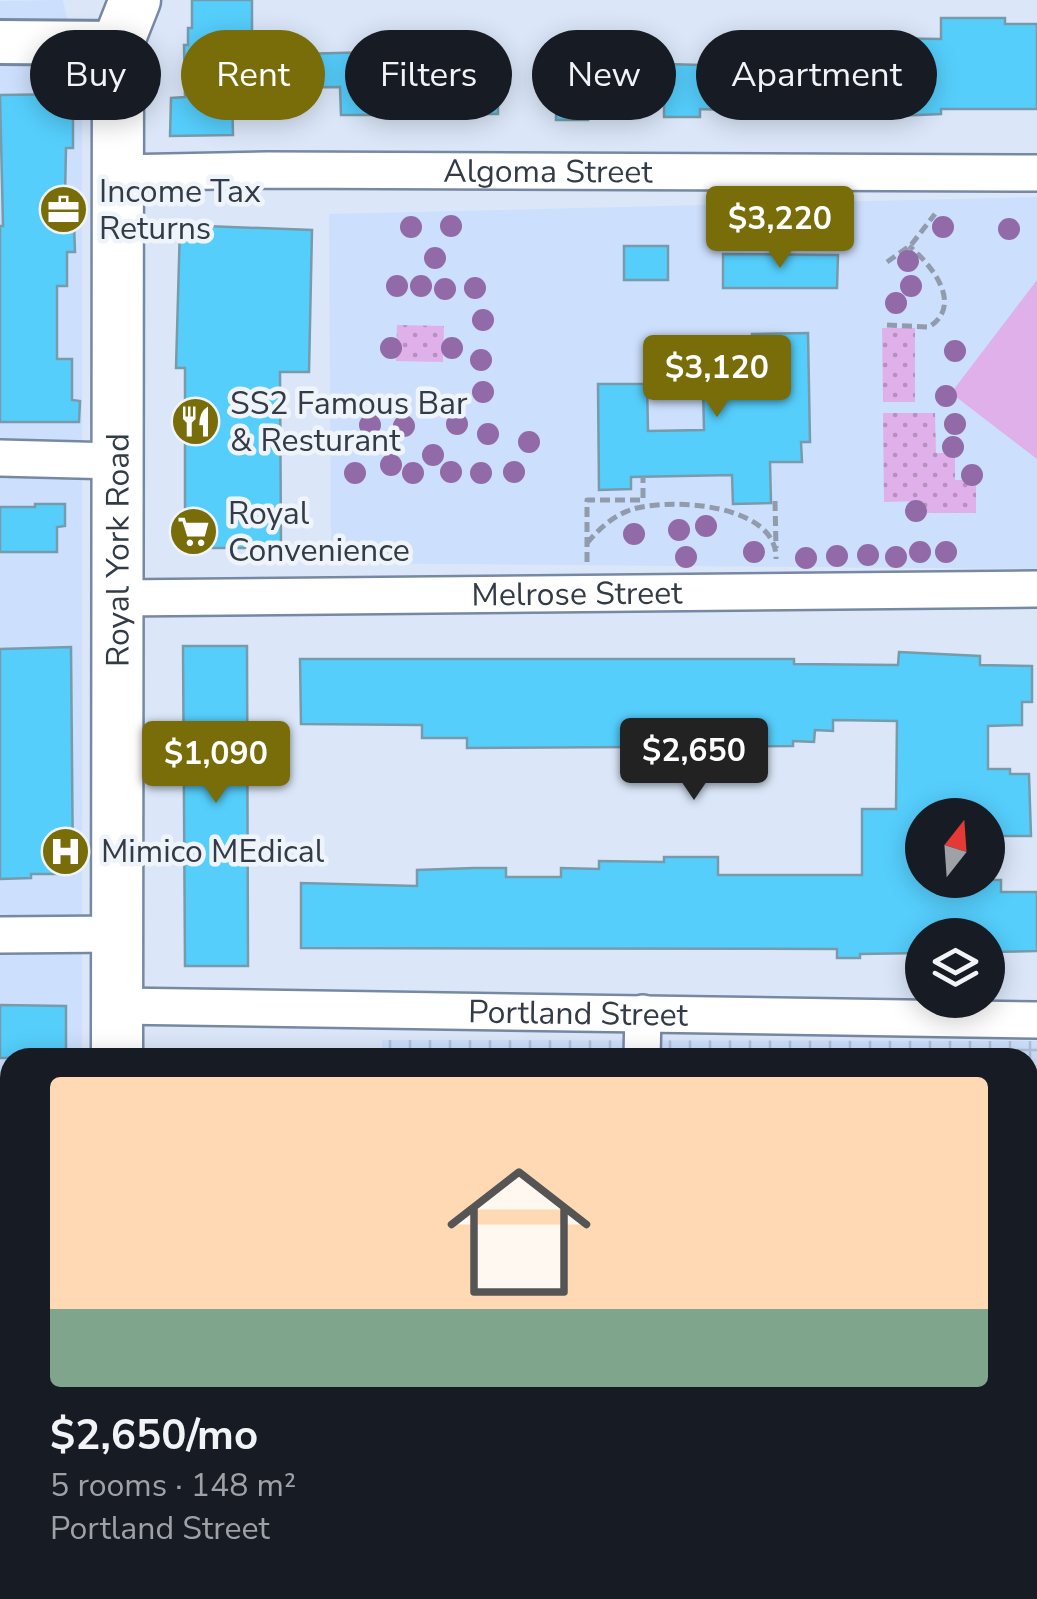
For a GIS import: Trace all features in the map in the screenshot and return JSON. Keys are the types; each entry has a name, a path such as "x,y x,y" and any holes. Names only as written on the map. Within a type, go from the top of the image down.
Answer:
{"main road":[{"name":"Royal York Road","path":"117,14 118,1048"}],"street":[{"path":"0,42 117,14"},
{"name":"Algoma Street","path":"118,173 1037,173"},
{"path":"0,458 116,460"},
{"name":"Melrose Street","path":"118,598 1037,590"},
{"path":"0,935 118,934"},
{"name":"Portland Street","path":"118,1006 1037,1020"},
{"path":"642,1013 642,1048"}],"path":[{"path":"887,262 909,246 935,214"},
{"path":"886,325 929,327 938,321 945,303 942,286 909,246"},
{"path":"587,565 587,500 643,500 643,476"},
{"path":"776,500 776,564"},
{"path":"587,543 613,517 634,509 702,505 746,519 765,532 776,551"}],"shaded area":[{"path":"63,0 70,30 30,30 30,120 82,120 82,1048 0,1048 0,1"},
{"path":"1037,197 1037,569 331,563 329,214"},
{"path":"1037,280 1037,459 951,393"},
{"path":"397,325 444,326 443,362 396,361"},
{"path":"882,328 915,328 915,402 883,402"},
{"path":"883,413 935,413 936,453 955,453 955,480 976,480 976,513 920,513 920,501 884,502"},
{"path":"382,1040 1037,1041 1037,1048 382,1048"}],"building":[{"path":"192,0 252,0 252,30 188,30 192,28"},
{"path":"941,18 1005,18 1005,24 1037,24 1037,109 941,109 941,114 937,114 937,39 941,39"},
{"path":"325,53 345,53 345,115 341,115 340,87 325,87"},
{"path":"676,64 696,65 696,117 676,117"},
{"path":"0,95 30,95 30,120 73,120 73,148 66,148 65,196 73,196 75,252 67,252 67,286 57,286 57,359 72,359 72,400 80,401 79,422 0,422"},
{"path":"181,97 181,120 233,120 233,135 170,136 171,98"},
{"path":"180,225 312,230 309,372 280,372 281,548 185,548 185,368 176,368"},
{"path":"624,246 668,246 668,280 624,280"},
{"path":"723,254 838,255 837,288 723,288"},
{"path":"808,333 810,442 801,442 802,462 770,462 771,503 733,504 732,475 631,477 631,489 599,490 598,384 647,384 648,431 704,430 702,344 752,343 752,334"},
{"path":"65,504 65,526 57,527 57,552 0,552 0,507"},
{"path":"183,646 247,646 248,966 185,966"},
{"path":"71,647 73,874 0,879 0,649"},
{"path":"899,652 980,656 980,665 1032,666 1032,702 1022,702 1022,725 988,726 988,769 1029,774 1031,836 1005,836 1005,798 905,798 905,898 1005,898 1005,892 1037,892 1037,951 1005,952 1005,918 905,918 905,953 860,954 860,958 837,958 837,949 301,948 301,883 417,886 417,870 474,868 506,868 506,877 561,877 561,868 599,869 599,861 664,862 664,857 718,857 718,875 862,875 862,809 896,809 897,721 833,720 833,731 815,730 814,742 793,741 793,746 467,748 467,738 422,738 422,725 301,724 300,659 794,659 794,664 898,665"},
{"path":"0,1005 66,1006 66,1048 0,1048"}],"place":[{"name":"Income Tax Returns","path":"64,209"},
{"name":"SS2 Famous Bar & Resturant","path":"195,421"},
{"name":"Royal Convenience","path":"193,531"},
{"name":"Mimico MEdical","path":"66,851"}]}
